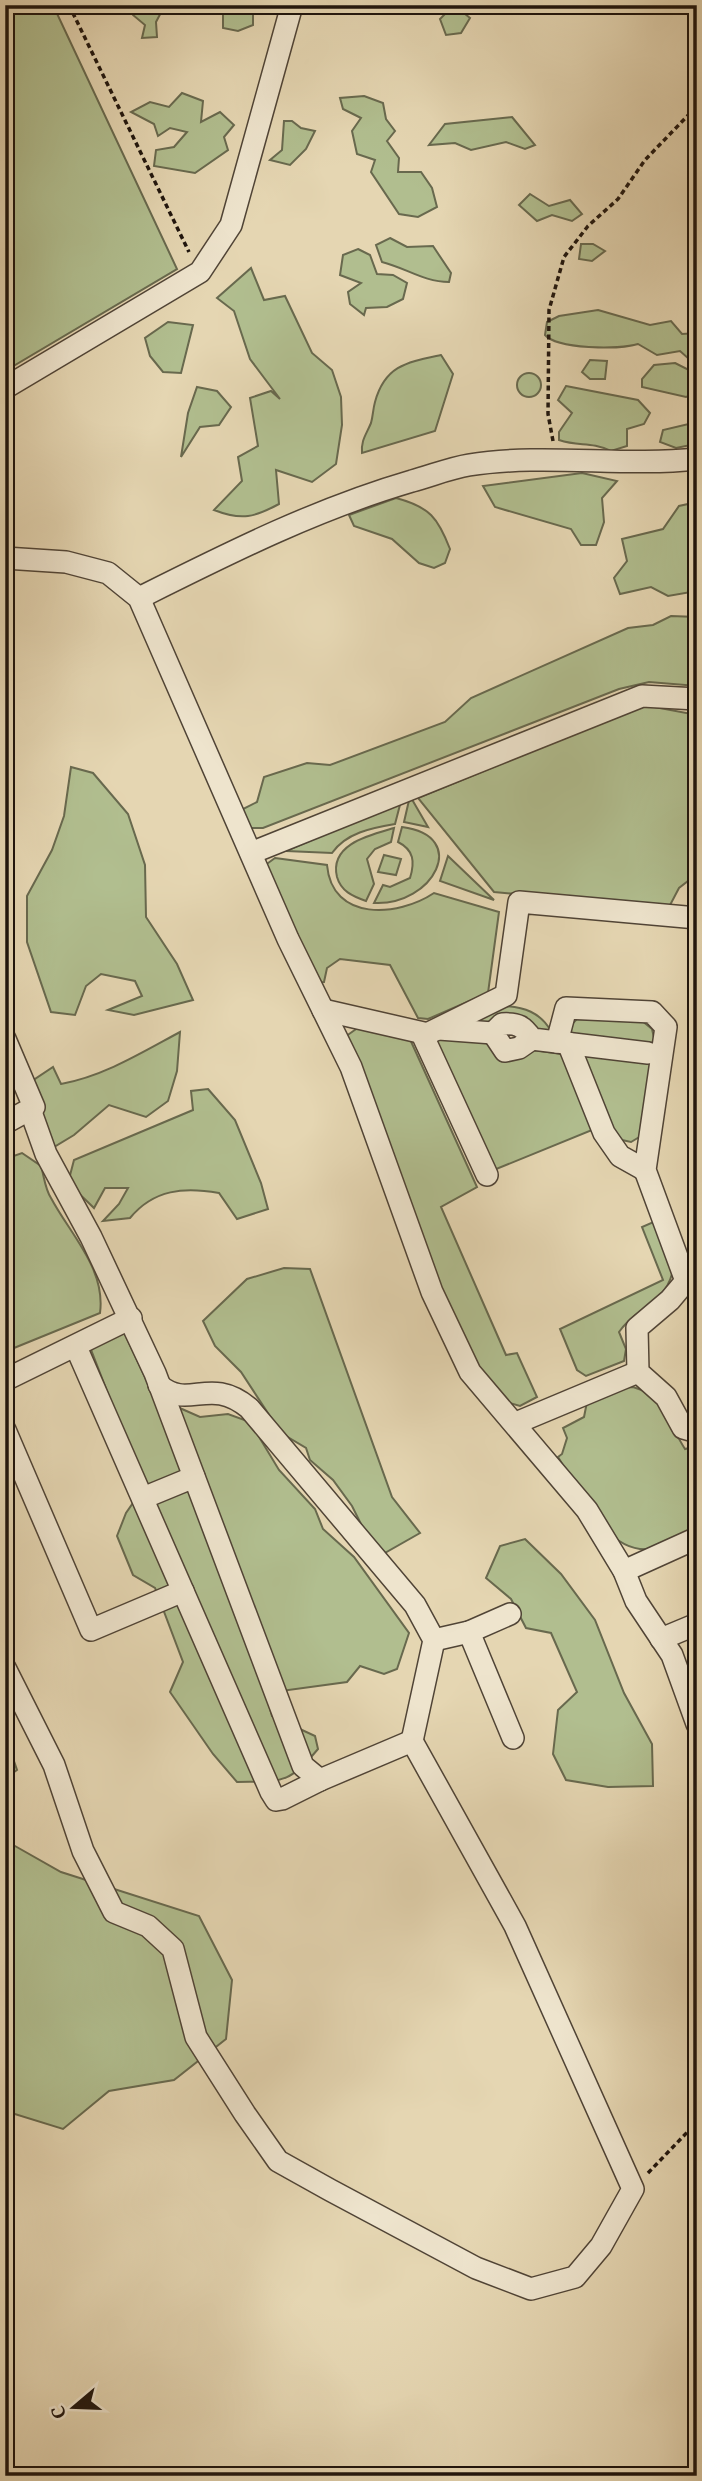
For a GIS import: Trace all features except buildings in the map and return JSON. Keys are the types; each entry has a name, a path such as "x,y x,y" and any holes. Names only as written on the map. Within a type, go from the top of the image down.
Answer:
{"street":[{"path":"5,388 200,272 231,225 292,5"},
{"path":"139,598 284,526 362,496 468,465 555,461 670,462 697,459"},
{"path":"5,558 66,562 108,573 139,598 251,853 351,1067 432,1292 471,1373 587,1510 624,1571 636,1601 671,1654 697,1724"},
{"path":"251,853 642,696 697,699"},
{"path":"487,1175 424,1036 506,995 519,902 697,918"},
{"path":"645,1171 620,1156 604,1133 563,1043 566,1008 652,1013 666,1027 645,1171 685,1281 670,1300 637,1328 638,1372 666,1397 683,1428 697,1432"},
{"path":"323,1010 433,1031 492,1033 505,1051 519,1048 532,1039 648,1054"},
{"path":"5,1039 34,1107 31,1112 5,1123"},
{"path":"31,1112 46,1154 131,1318 159,1385 297,1753 303,1766 320,1780"},
{"path":"5,1380 131,1318"},
{"path":"76,1347 276,1800 412,1741"},
{"path":"516,1423 638,1372"},
{"path":"5,1668 54,1766 83,1851 114,1912 148,1926 173,1949 196,2037 278,2161 476,2267 531,2289 575,2277 601,2246 633,2189 515,1926 412,1741 434,1640 415,1605 249,1408 228,1393 174,1395 159,1385"},
{"path":"5,1430 91,1630 183,1591"},
{"path":"143,1498 194,1477"},
{"path":"624,1571 697,1538"},
{"path":"434,1640 469,1632 510,1614"},
{"path":"661,1639 697,1625"},
{"path":"469,1632 513,1738"}],"path":[{"path":"69,5 200,272"},
{"path":"555,461 548,414 549,310 564,257 588,226 618,198 645,160 697,106"},
{"path":"633,2189 697,2122"}],"green space":[{"path":"5,5 53,5 177,269 5,371"},
{"path":"130,5 165,5 156,22 157,37 142,38 145,25 133,15"},
{"path":"212,5 247,5 253,8 253,25 238,31 223,28 223,13 211,9"},
{"path":"454,5 470,18 461,33 446,35 440,19"},
{"path":"182,93 203,101 201,122 220,112 234,125 224,137 228,150 195,173 154,166 156,150 174,147 187,132 170,128 158,136 154,124 131,112 150,102 169,107"},
{"path":"364,96 383,103 386,119 395,131 387,141 399,158 398,172 421,172 432,188 437,207 418,217 399,214 371,172 375,160 357,154 352,131 361,118 343,109 340,98"},
{"path":"512,117 535,145 525,149 506,142 471,150 455,143 429,145 445,124"},
{"path":"284,121 292,121 301,128 315,131 306,149 290,165 270,160 282,150"},
{"path":"530,194 549,206 570,200 582,214 572,221 552,215 537,221 519,205"},
{"path":"390,238 407,247 433,246 451,273 449,282 431,280 382,262 376,245"},
{"path":"581,244 593,244 605,251 592,261 579,259"},
{"path":"358,249 370,255 377,274 393,275 407,283 403,299 387,307 366,308 364,315 350,304 348,292 361,283 340,275 343,255"},
{"path":"251,268 264,300 285,296 312,353 332,370 341,397 342,425 336,464 312,482 276,470 279,504 255,515 233,516 214,510 242,481 238,457 258,446 250,398 271,391 280,399 250,359 234,311 217,298"},
{"path":"598,310 650,325 671,321 682,334 697,333 697,358 689,359 680,351 657,355 638,344 575,346 552,340 545,335 547,322 559,316"},
{"path":"168,322 193,325 181,373 163,372 150,356 145,338"},
{"path":"441,355 453,374 435,431 362,453 375,402 385,380 399,367"},
{"path":"590,360 607,361 605,379 590,379 582,372"},
{"path":"675,363 697,374 697,393 686,397 642,387 642,379 654,365"},
{"path":"529,373 537,377 541,385 537,393 529,397 521,393 517,385 521,377"},
{"path":"566,386 638,400 650,413 644,424 627,429 627,446 611,451 559,440 559,432 572,413 558,400"},
{"path":"197,387 217,391 231,407 219,425 200,427 181,457 188,413"},
{"path":"697,422 696,444 676,448 660,442 663,430"},
{"path":"582,473 617,481 602,498 604,522 596,545 581,545 571,529 495,507 483,486"},
{"path":"396,498 417,505 437,522 450,549 445,563 434,568 419,563 392,539 354,526 349,515"},
{"path":"697,502 697,591 668,596 651,587 620,594 614,578 627,561 622,539 663,529 679,506"},
{"path":"671,616 697,617 697,686 649,682 619,689 263,828 247,828 241,810 257,802 264,777 307,763 330,765 445,722 471,698 628,628 653,625"},
{"path":"644,705 697,715 697,874 679,888 668,909 494,892 418,798"},
{"path":"71,767 93,773 128,814 145,865 146,917 177,964 193,1000 134,1015 108,1010 142,996 135,981 101,974 86,986 75,1015 51,1012 27,942 27,896 52,850 64,816"},
{"path":"410,796 428,827 404,822"},
{"path":"401,801 395,824 352,836 332,853 286,851"},
{"path":"402,827 423,833 435,843 439,856 436,870 427,883 413,894 395,901 374,903 383,885 390,887 410,878 412,857 398,842"},
{"path":"394,828 391,842 375,849 367,859 374,884 366,901 348,892 337,877 339,856 353,843"},
{"path":"384,855 401,859 396,875 378,872"},
{"path":"448,856 494,900 440,881"},
{"path":"275,858 327,865 332,884 341,897 354,905 369,909 403,907 434,893 499,912 488,993 428,1019 418,1018 390,965 340,959 327,968 324,982 314,983 264,866"},
{"path":"503,1006 537,1015 551,1031 469,1021"},
{"path":"577,1019 641,1020 652,1029 655,1042 641,1136 631,1142 622,1140 611,1129 570,1036 571,1025"},
{"path":"359,1027 409,1037 477,1187 441,1207 506,1355 517,1353 537,1397 520,1406 506,1402 475,1364 431,1270 342,1039"},
{"path":"180,1032 177,1071 168,1101 146,1117 109,1105 74,1135 54,1147 41,1118 32,1081 53,1067 61,1084 77,1080 122,1063"},
{"path":"440,1036 561,1054 597,1128 489,1172 430,1041"},
{"path":"208,1089 235,1120 261,1183 268,1209 237,1219 219,1193 194,1190 159,1196 139,1208 130,1218 103,1221 119,1204 128,1188 105,1188 94,1208 68,1183 74,1160 193,1110 191,1091"},
{"path":"22,1153 41,1166 49,1194 85,1252 98,1282 100,1313 14,1348 5,1339 5,1159"},
{"path":"658,1220 677,1270 663,1292 619,1332 626,1349 624,1361 586,1376 577,1370 560,1329 663,1280 642,1227"},
{"path":"284,1268 310,1269 392,1497 420,1533 383,1554 369,1540 352,1506 333,1480 310,1460 306,1448 281,1433 241,1372 215,1346 203,1321 247,1279"},
{"path":"124,1332 151,1390 200,1417 228,1414 250,1422 279,1470 315,1509 323,1529 354,1557 409,1633 397,1669 384,1674 360,1666 347,1682 266,1693 272,1716 315,1736 318,1749 299,1769 283,1779 237,1782 213,1754 170,1692 183,1662 155,1588 133,1575 117,1536 126,1513 144,1487 90,1347"},
{"path":"633,1387 644,1391 659,1404 685,1449 697,1446 697,1530 651,1549 635,1548 620,1542 607,1531 584,1501 558,1457 562,1454 567,1438 563,1428 584,1417 587,1402 618,1388"},
{"path":"525,1539 561,1574 595,1620 624,1693 652,1744 653,1786 608,1787 566,1780 553,1754 558,1710 577,1692 551,1633 526,1628 511,1599 486,1578 500,1546"},
{"path":"5,1735 17,1770 5,1779"},
{"path":"15,1846 61,1872 199,1916 232,1980 226,2039 174,2080 109,2091 63,2129 5,2111 5,1850"}]}
